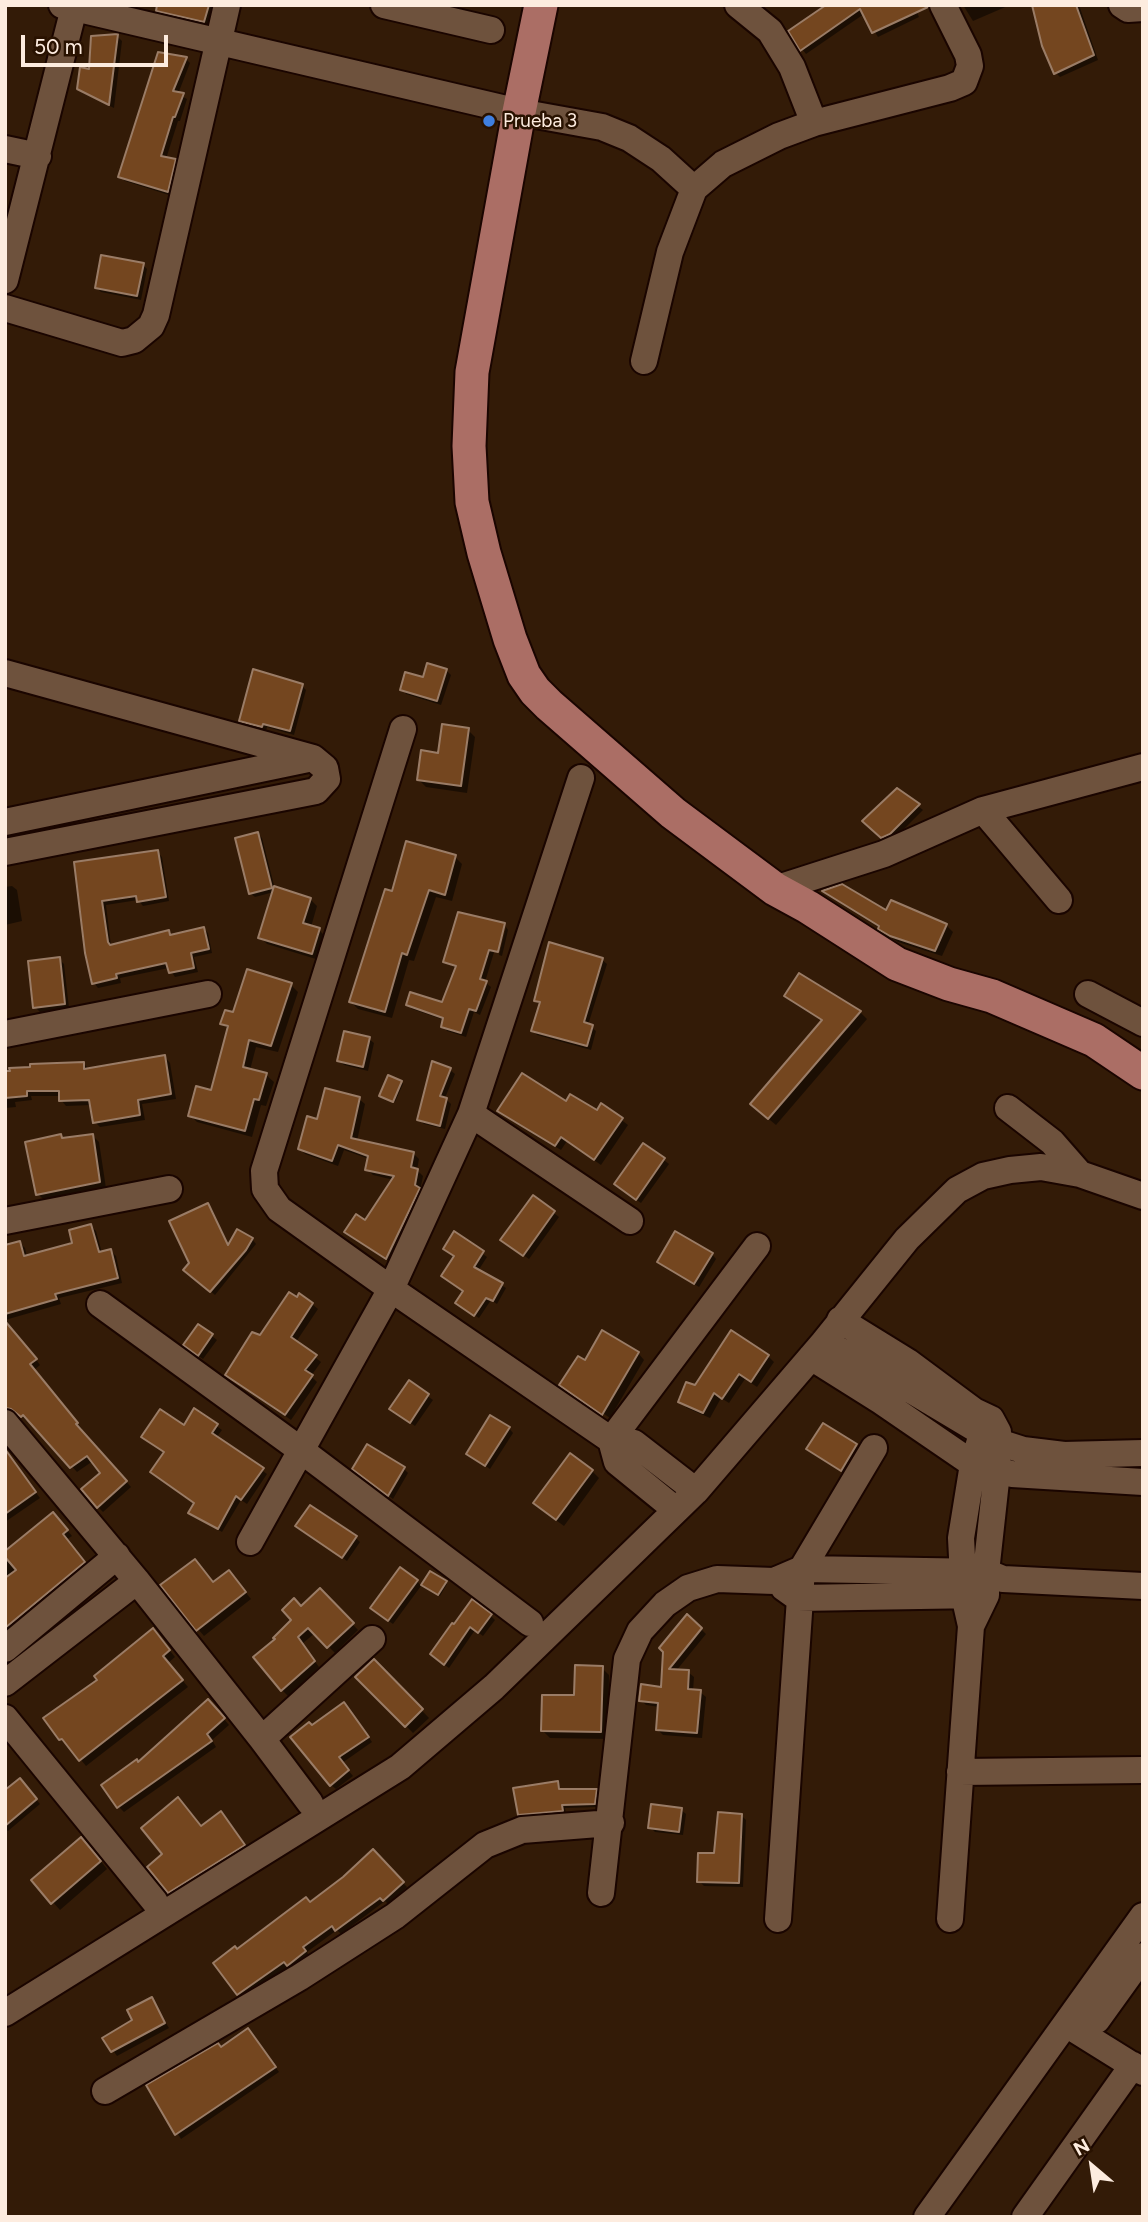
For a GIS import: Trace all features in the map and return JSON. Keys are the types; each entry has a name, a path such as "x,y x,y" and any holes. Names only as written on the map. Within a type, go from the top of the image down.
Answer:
{"main road":[{"path":"541,5 472,372 469,446 472,502 484,554 524,675 535,691 550,705 673,813 775,889 808,906 897,964 949,984 992,996 1094,1040 1143,1073"}],"street":[{"path":"5,308 122,343 134,340 151,326 156,315 227,5"},
{"path":"384,5 491,30"},
{"path":"738,5 770,31 792,67 814,123"},
{"path":"644,361 670,252 694,189 723,164 750,149 814,123 964,82 971,66 968,55 943,5"},
{"path":"1122,5 1128,9 1143,8"},
{"path":"5,281 38,156 68,7 519,112 602,127 629,138 661,159 694,189"},
{"path":"5,149 38,156"},
{"path":"5,673 313,758 326,768 327,779 323,786 316,790 5,852"},
{"path":"404,729 264,1171 265,1189 279,1209 391,1289 611,1440 634,1443 696,1491"},
{"path":"5,822 313,758"},
{"path":"775,889 884,854 983,810 1143,767"},
{"path":"250,1542 391,1289 471,1114 581,778"},
{"path":"983,810 1059,900"},
{"path":"5,1034 208,994"},
{"path":"1088,994 1143,1024"},
{"path":"1008,1108 1052,1142 1080,1174"},
{"path":"471,1114 630,1221"},
{"path":"5,2013 400,1767 494,1687 696,1491 818,1350 908,1239 957,1190 983,1176 1041,1167 1080,1174 1143,1196"},
{"path":"5,1221 169,1189"},
{"path":"611,1440 757,1246"},
{"path":"100,1304 302,1451 530,1623"},
{"path":"843,1317 895,1382 985,1468 1040,1477 1143,1482"},
{"path":"818,1350 895,1382 1023,1450 1064,1455 1143,1453"},
{"path":"5,1423 117,1556 310,1803"},
{"path":"950,1919 971,1626 980,1583 961,1538 985,1468 991,1431"},
{"path":"611,1440 617,1462 676,1510"},
{"path":"778,1919 802,1569 874,1448"},
{"path":"5,1648 117,1556"},
{"path":"601,1893 611,1823 627,1658 640,1631 665,1604 688,1588 717,1579 774,1581 802,1569 980,1583 1143,1586"},
{"path":"5,1683 137,1581"},
{"path":"774,1581 798,1598 980,1583"},
{"path":"262,1739 372,1639"},
{"path":"5,1718 155,1902"},
{"path":"960,1772 1143,1770"},
{"path":"105,2091 300,1977 395,1916 485,1845 522,1830 611,1823"},
{"path":"927,2217 1080,2017 1143,1916"},
{"path":"1080,2017 1143,1956"},
{"path":"1025,2217 1139,2062 1080,2017"}],"building":[{"path":"157,5 209,5 204,22 156,11"},
{"path":"826,5 928,7 872,33 860,9 800,51 788,31"},
{"path":"1032,5 1076,5 1094,55 1054,74 1042,46"},
{"path":"118,34 109,105 77,89 80,67 89,69 91,36"},
{"path":"158,52 187,57 173,91 184,93 173,117 161,156 176,159 168,192 118,177"},
{"path":"101,255 144,263 137,296 95,288"},
{"path":"427,663 447,669 437,701 400,690 405,672 423,677"},
{"path":"253,669 303,684 290,731 239,721"},
{"path":"442,724 469,728 461,786 417,780 421,750 438,753"},
{"path":"897,788 920,804 890,834 881,838 862,821"},
{"path":"258,832 272,888 249,894 235,838"},
{"path":"406,841 456,855 445,895 429,890 407,955 402,953 385,1012 349,1002 385,889 392,891"},
{"path":"158,850 166,897 137,902 136,896 102,901 108,942 110,945 169,930 170,935 204,927 209,949 191,953 194,968 169,973 166,963 116,974 117,978 92,984 85,953 74,862"},
{"path":"842,884 886,910 891,900 947,924 935,951 890,936 878,929 879,926 822,891"},
{"path":"274,886 311,898 303,923 320,928 312,954 258,938"},
{"path":"458,912 505,923 498,952 489,950 480,979 487,981 476,1011 469,1009 461,1033 441,1027 443,1018 406,1005 410,992 442,1002 456,966 443,962"},
{"path":"549,942 603,958 584,1022 593,1025 587,1046 531,1031 540,1002 534,1001"},
{"path":"60,957 65,1004 33,1008 28,961"},
{"path":"247,969 292,983 271,1046 249,1040 243,1067 267,1073 259,1100 254,1099 245,1131 188,1116 196,1086 211,1090 228,1026 220,1024 225,1010 233,1012"},
{"path":"799,973 861,1011 768,1119 750,1104 822,1020 784,996"},
{"path":"344,1031 370,1037 363,1067 337,1061"},
{"path":"165,1055 171,1094 138,1100 140,1115 93,1123 89,1100 59,1101 59,1091 27,1091 27,1096 5,1098 5,1071 10,1071 9,1068 30,1067 30,1064 84,1062 84,1069"},
{"path":"432,1061 451,1068 440,1096 447,1098 440,1126 417,1120"},
{"path":"522,1073 566,1101 570,1094 597,1110 601,1103 623,1118 594,1160 561,1137 555,1146 497,1111"},
{"path":"388,1075 402,1081 393,1102 379,1096"},
{"path":"325,1088 360,1097 351,1138 414,1152 411,1167 418,1169 415,1185 420,1188 386,1259 344,1232 356,1214 365,1220 394,1176 365,1170 368,1156 338,1145 332,1161 298,1149 307,1116 317,1119"},
{"path":"61,1134 62,1138 93,1134 100,1182 36,1195 25,1142"},
{"path":"643,1143 665,1158 636,1200 614,1184"},
{"path":"533,1195 555,1211 523,1256 500,1240"},
{"path":"208,1203 228,1245 237,1229 253,1238 210,1292 183,1270 189,1263 169,1221"},
{"path":"91,1224 99,1252 111,1249 118,1278 55,1294 57,1299 5,1314 5,1245 20,1241 24,1256 72,1243 69,1230"},
{"path":"454,1231 484,1251 474,1267 503,1283 493,1301 486,1298 474,1316 455,1303 463,1291 441,1276 454,1256 443,1249"},
{"path":"675,1231 713,1253 694,1284 657,1262"},
{"path":"289,1292 297,1297 299,1293 313,1303 291,1337 317,1355 305,1370 313,1375 285,1415 225,1375 252,1332 260,1335"},
{"path":"5,1321 37,1359 30,1364 78,1423 76,1424 127,1481 97,1508 81,1489 100,1473 87,1456 70,1468 23,1415 21,1417 5,1408"},
{"path":"198,1324 213,1334 198,1356 183,1345"},
{"path":"602,1330 639,1352 602,1415 559,1385 578,1356 585,1360"},
{"path":"731,1330 769,1355 751,1382 739,1374 722,1399 714,1393 703,1413 678,1402 686,1382 695,1385"},
{"path":"409,1380 429,1394 410,1423 389,1409"},
{"path":"194,1408 218,1424 212,1433 264,1468 241,1500 236,1496 218,1529 188,1513 194,1503 150,1472 164,1452 141,1437 160,1409 184,1425"},
{"path":"490,1415 510,1427 485,1466 466,1454"},
{"path":"823,1423 857,1444 841,1471 806,1449"},
{"path":"367,1444 405,1467 388,1496 352,1469"},
{"path":"5,1449 36,1492 5,1514"},
{"path":"570,1453 593,1470 556,1520 533,1503"},
{"path":"310,1505 357,1536 342,1558 295,1526"},
{"path":"53,1512 68,1530 63,1534 85,1562 5,1628 5,1578 16,1570 5,1557 5,1551"},
{"path":"195,1559 213,1582 229,1570 246,1592 196,1631 160,1585"},
{"path":"400,1567 418,1580 388,1621 370,1608"},
{"path":"430,1571 447,1581 438,1595 421,1585"},
{"path":"320,1588 354,1623 327,1648 308,1628 298,1637 315,1661 281,1691 253,1657 275,1639 273,1638 291,1620 282,1610 294,1598 301,1606"},
{"path":"472,1599 492,1614 478,1633 470,1627 444,1665 430,1654"},
{"path":"687,1614 702,1628 669,1669 689,1670 688,1689 701,1690 697,1733 656,1730 658,1703 639,1701 641,1684 661,1687 663,1652 659,1648"},
{"path":"153,1628 170,1650 163,1656 183,1680 79,1761 43,1718 97,1680 94,1676"},
{"path":"374,1659 423,1709 405,1727 355,1677"},
{"path":"575,1665 603,1666 601,1732 541,1731 542,1695 574,1695"},
{"path":"208,1699 225,1718 207,1734 212,1741 117,1808 101,1785 137,1759 138,1762"},
{"path":"344,1702 369,1737 339,1757 349,1770 330,1786 290,1737 309,1722 312,1725"},
{"path":"20,1778 37,1799 5,1826 5,1790"},
{"path":"558,1781 559,1789 597,1789 595,1804 562,1805 563,1811 518,1815 513,1788"},
{"path":"178,1797 201,1826 221,1811 245,1845 168,1893 147,1867 162,1854 141,1828"},
{"path":"651,1804 682,1808 679,1832 648,1828"},
{"path":"718,1812 742,1814 739,1883 697,1882 698,1853 714,1853"},
{"path":"81,1837 101,1861 51,1904 31,1880"},
{"path":"373,1849 404,1882 383,1901 380,1898 335,1931 332,1926 303,1947 306,1951 287,1966 284,1962 237,1995 213,1963 235,1946 237,1949 306,1897 310,1902 343,1877"},
{"path":"152,1997 165,2023 111,2052 102,2038 132,2020 127,2010"},
{"path":"248,2028 276,2067 175,2135 146,2085 218,2043 221,2047"}],"place":[{"name":"Prueba 3","path":"489,121"}]}
